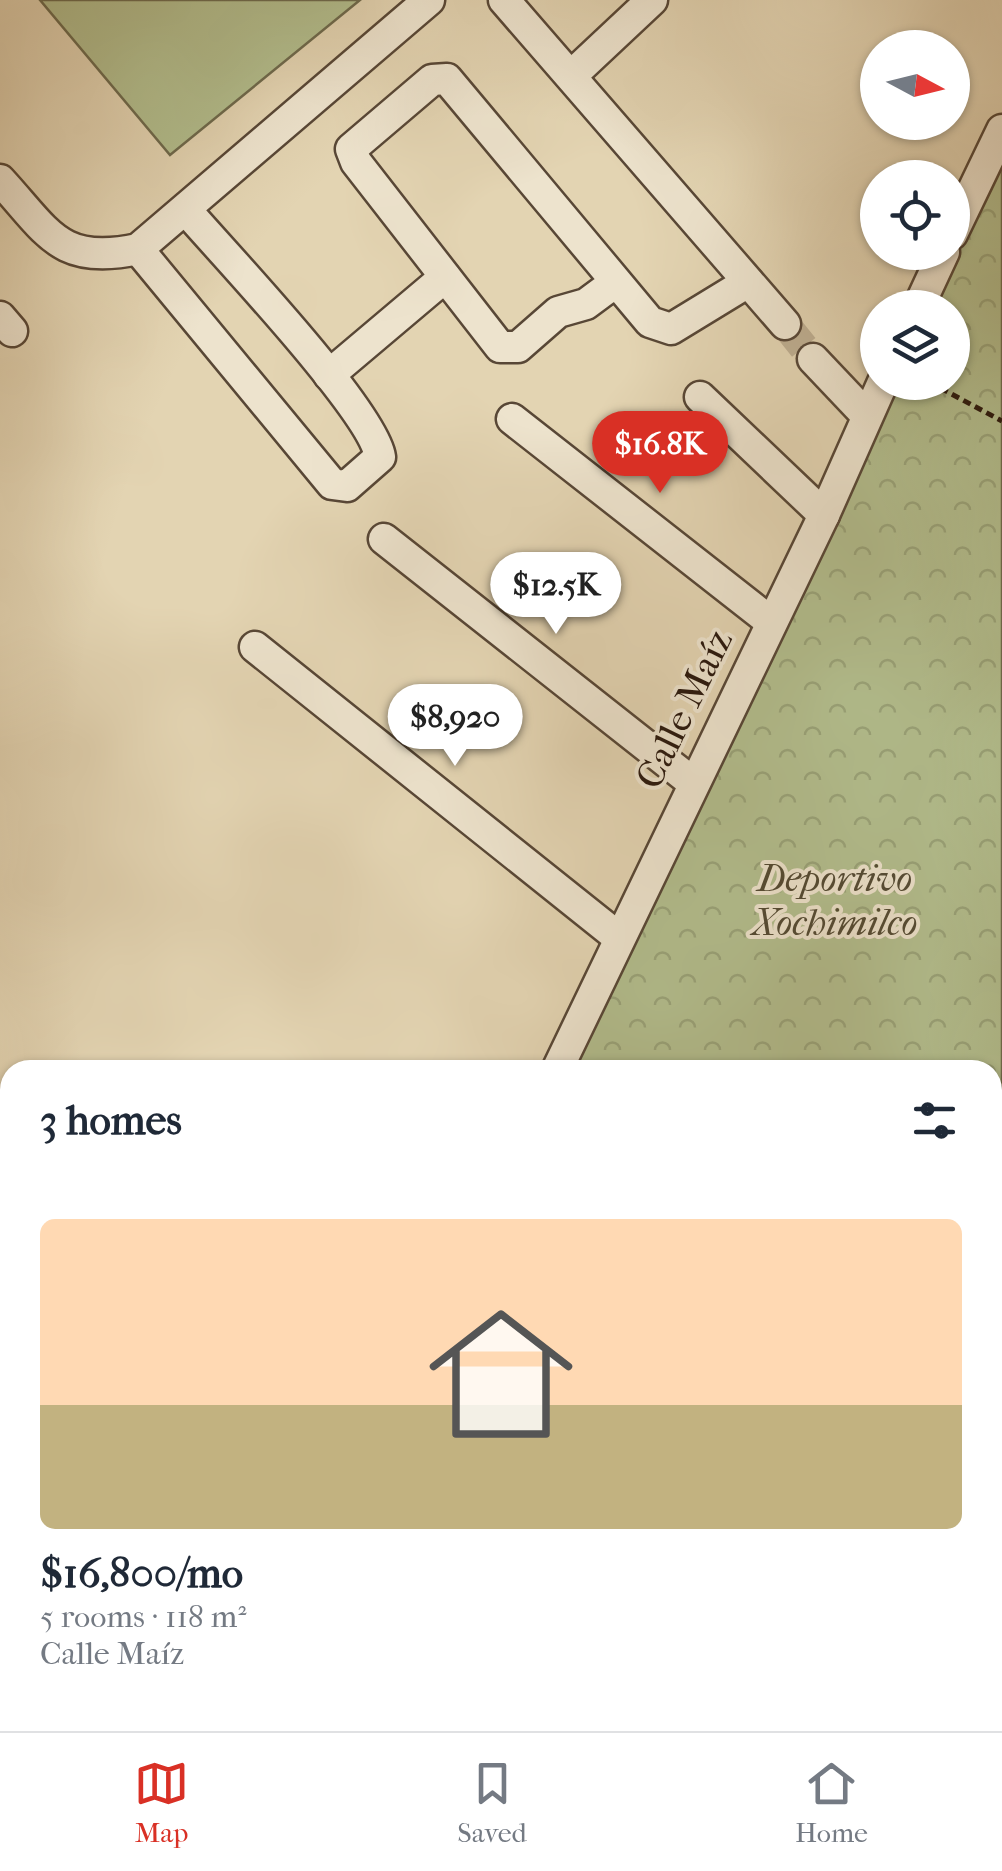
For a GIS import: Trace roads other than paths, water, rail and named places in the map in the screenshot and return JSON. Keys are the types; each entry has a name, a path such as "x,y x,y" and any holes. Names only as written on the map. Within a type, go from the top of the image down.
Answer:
{"street":[{"path":"0,180 61,247 104,256 138,248 429,0"},
{"path":"504,0 784,324"},
{"path":"571,76 652,0"},
{"path":"613,284 586,304 558,312 518,347 500,347 356,162 351,149 432,80 447,79 613,284 650,322 670,329 748,282"},
{"path":"970,197 1002,130"},
{"path":"138,248 332,484 347,486 380,457 378,442 329,376 186,210"},
{"path":"329,376 445,277"},
{"path":"814,359 868,416"},
{"path":"700,397 824,515"},
{"name":"Calle Maíz","path":"562,1060 692,782 824,515 875,400"},
{"path":"512,418 771,622"},
{"path":"384,538 692,782"},
{"path":"255,647 618,938"}],"tunnel":[{"path":"785,324 813,359"}],"park label":[{"name":"Deportivo Xochimilco","path":"835,900"}]}
